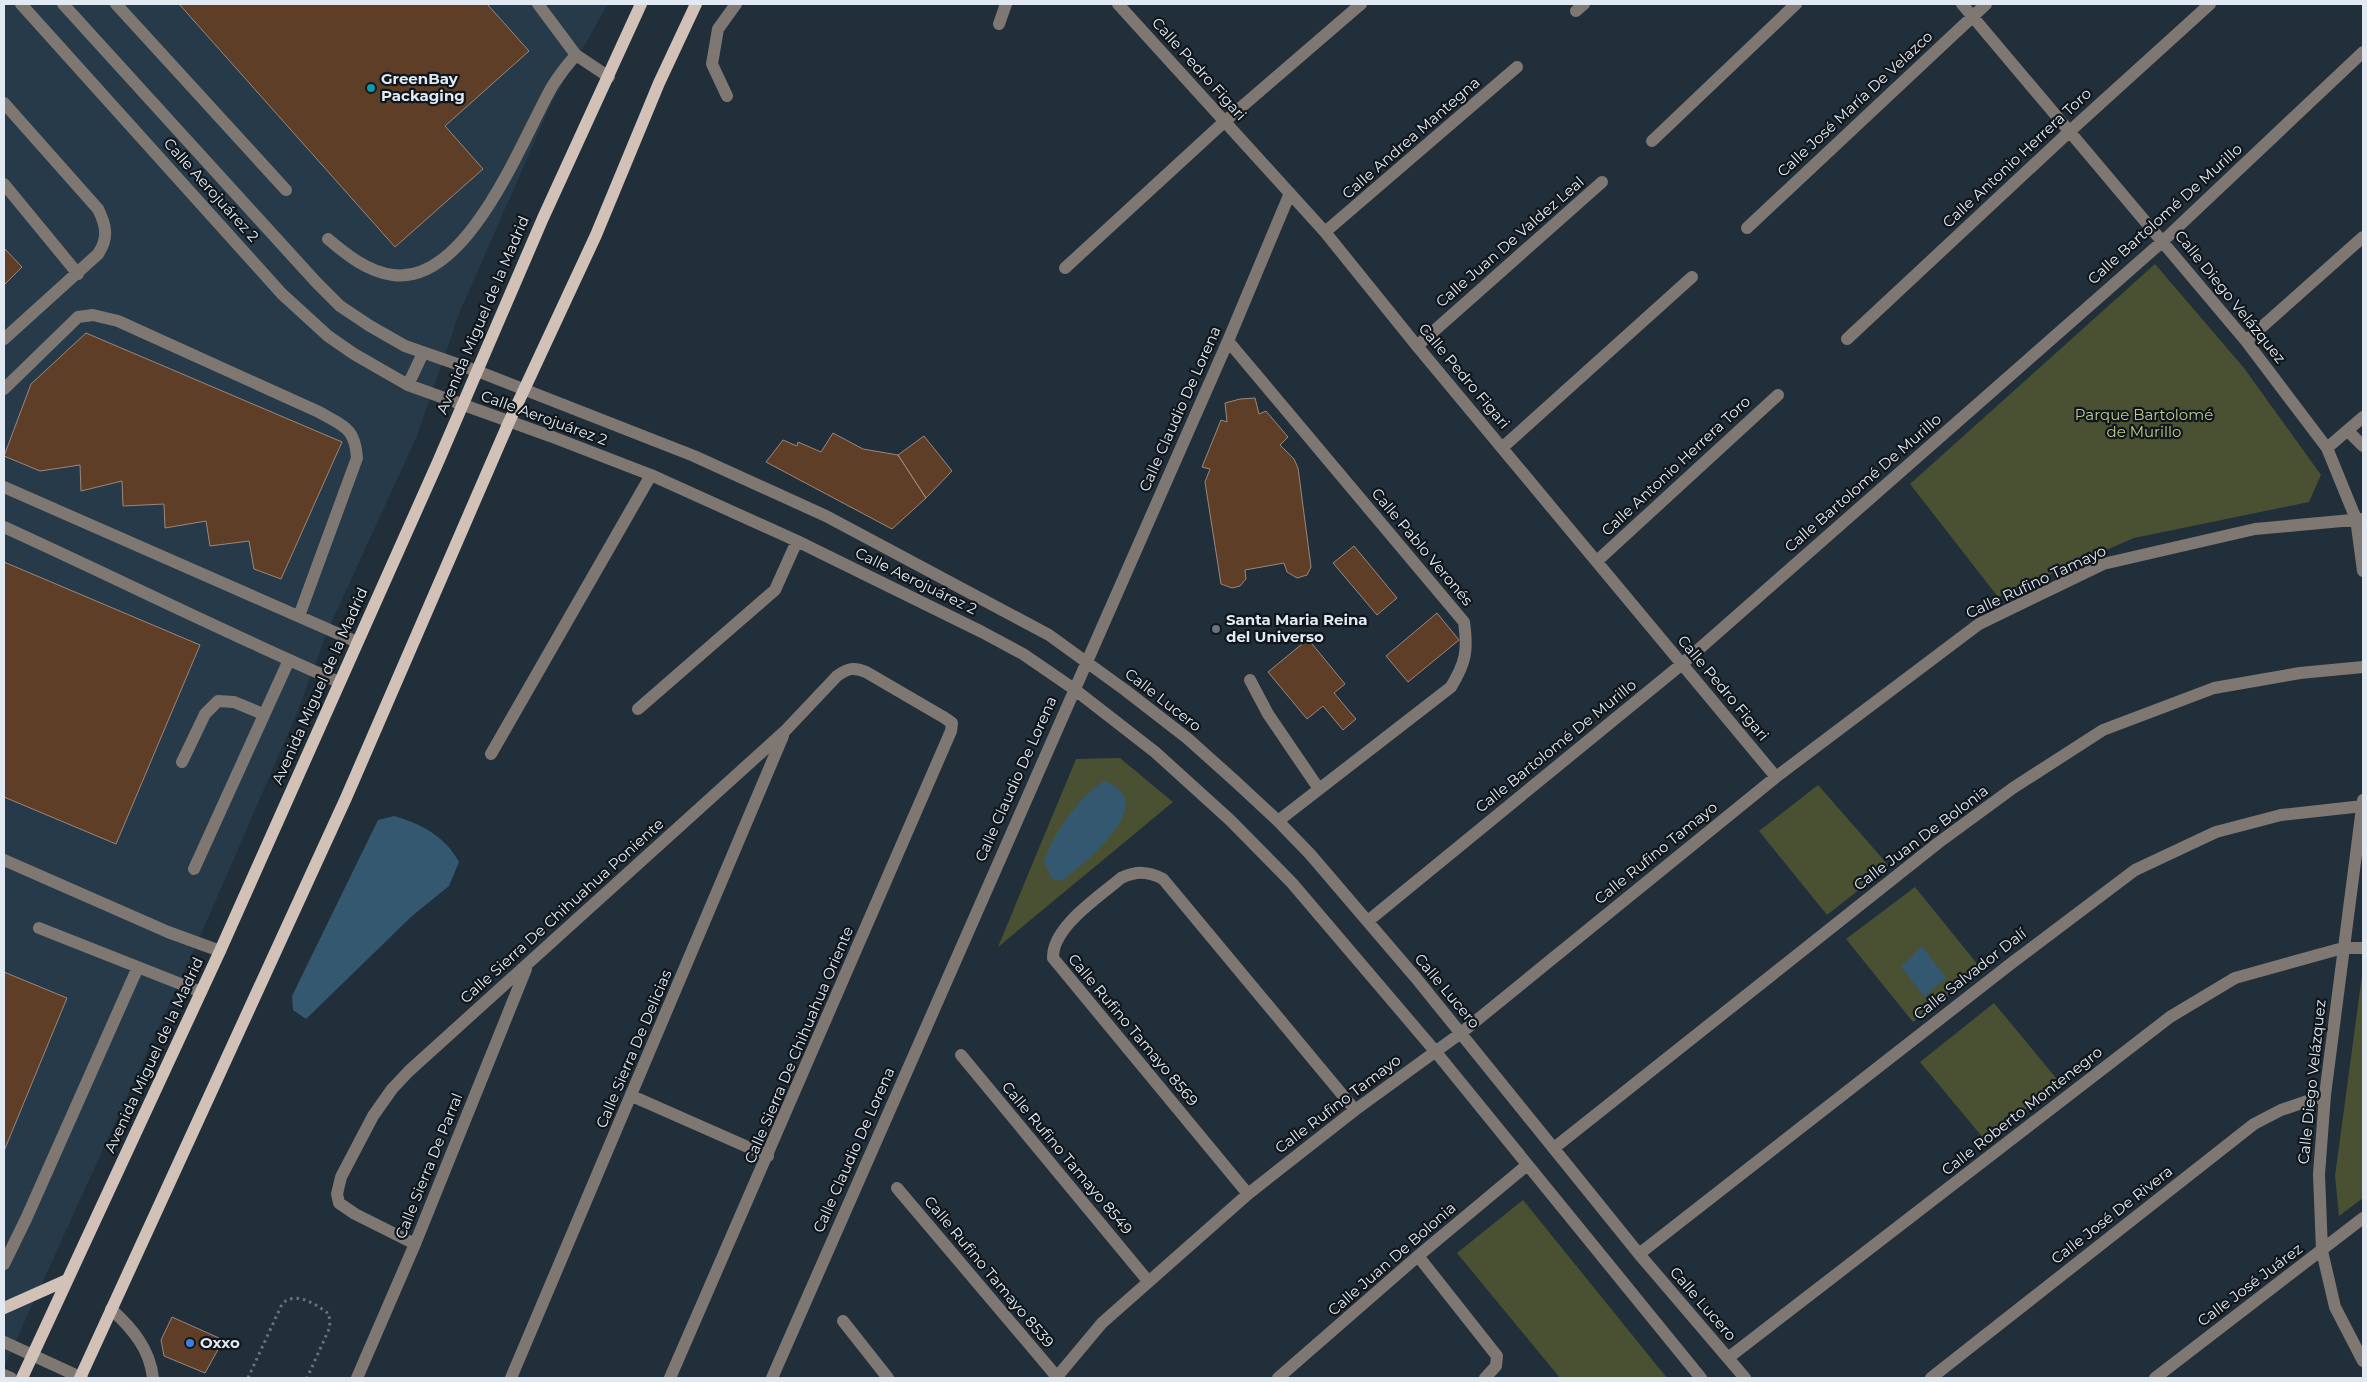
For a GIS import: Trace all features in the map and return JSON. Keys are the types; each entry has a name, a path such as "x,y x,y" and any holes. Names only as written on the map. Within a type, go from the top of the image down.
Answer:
{"main road":[{"name":"Avenida Miguel de la Madrid","path":"22,1378 220,951 543,218 641,4"},
{"path":"81,1378 346,798 509,422 596,235 659,83 696,4"},
{"path":"4,1308 67,1280"}],"street":[{"name":"Calle Aerojuárez 2","path":"22,4 282,294 328,336 354,354 408,385 651,475 797,541 982,632 1023,654 1074,689"},
{"name":"Calle Aerojuárez 2","path":"63,4 316,282 340,306 370,326 424,353 477,371 694,456 826,516 1049,635 1086,663"},
{"path":"116,4 286,190"},
{"path":"538,4 576,55 609,77"},
{"path":"727,96 712,64 718,29 736,4"},
{"path":"999,24 1006,4"},
{"path":"1065,268 1224,122 1361,4"},
{"path":"1652,141 1796,4"},
{"name":"Calle Diego Velázquez","path":"1962,4 2163,240 2246,341 2328,448 2359,519 2363,571"},
{"name":"Calle José María De Velazco","path":"1747,228 1972,15 1986,4"},
{"name":"Calle Antonio Herrera Toro","path":"1848,339 2070,130 2210,4"},
{"name":"Calle Pedro Figari","path":"1125,6 1224,122 1325,232 1417,346 1776,777"},
{"name":"Calle Bartolomé De Murillo","path":"1368,921 1682,664 2163,240 2363,52"},
{"path":"328,239 360,263 377,271 394,275 410,275 430,268 450,252 480,219 494,199 517,159 554,84 576,55"},
{"name":"Calle Andrea Mantegna","path":"1325,232 1517,67"},
{"path":"4,103 90,197 103,218 106,238 104,246 78,274 4,339"},
{"name":"Calle Juan De Valdez Leal","path":"1417,346 1602,182"},
{"path":"4,184 78,274"},
{"name":"Calle Claudio De Lorena","path":"772,1378 1228,342 1290,193"},
{"path":"2246,341 2363,237"},
{"path":"1503,447 1692,277"},
{"path":"4,389 78,317 93,315 118,321 319,412 347,428 356,441 357,458 299,616"},
{"name":"Calle Pablo Veronés","path":"1228,342 1464,622 1468,645 1461,670 1451,687 1278,821"},
{"path":"408,385 424,353"},
{"name":"Calle Antonio Herrera Toro","path":"1597,561 1778,394"},
{"path":"2328,448 2363,417"},
{"path":"2348,431 2363,446"},
{"path":"492,754 651,475"},
{"path":"4,487 357,642"},
{"name":"Calle Rufino Tamayo","path":"1056,1378 1102,1323 1248,1194 1355,1110 1462,1033 1776,777 1979,624 2103,564 2255,529 2359,519"},
{"path":"4,527 339,682"},
{"path":"638,709 776,590 797,541"},
{"path":"194,869 289,660"},
{"name":"Calle Lucero","path":"1086,663 1126,690 1187,738 1278,821 1368,921 1462,1033 1639,1254 1745,1378"},
{"name":"Calle Juan De Bolonia","path":"1554,1148 1938,843 2013,788 2103,730 2214,688 2300,673 2363,667"},
{"name":"Calle Sierra De Chihuahua Poniente","path":"415,1244 354,1214 339,1203 337,1194 341,1177 373,1116 392,1089 409,1071 785,731 827,686 848,669 855,668 866,672 952,724"},
{"path":"1250,680 1268,714 1319,789"},
{"path":"1074,689 1155,752 1230,820 1324,918 1701,1378"},
{"path":"182,762 205,714 218,701 234,702 264,714"},
{"name":"Calle Sierra De Chihuahua Oriente","path":"670,1378 943,754 952,724"},
{"name":"Calle Sierra De Delicias","path":"511,1378 785,731"},
{"name":"Calle Diego Velázquez","path":"2363,804 2325,1095 2319,1174 2322,1251 2335,1307 2363,1361"},
{"name":"Calle Salvador Dalí","path":"1639,1254 1997,974 2135,870 2216,832 2281,815 2363,804"},
{"path":"4,860 168,932 220,951"},
{"name":"Calle Rufino Tamayo 8569","path":"1248,1194 1053,958 1052,950 1056,939 1064,928 1121,878 1131,873 1143,872 1163,879 1355,1110"},
{"path":"39,928 201,992"},
{"name":"Calle Roberto Montenegro","path":"1728,1358 2170,1017 2236,978 2343,948 2363,948"},
{"name":"Calle Sierra De Parral","path":"357,1378 415,1244 528,965"},
{"path":"4,1264 26,1219 138,967"},
{"name":"Calle Rufino Tamayo 8549","path":"961,1055 1148,1281"},
{"name":"Calle José De Rivera","path":"1931,1378 2254,1124 2281,1110 2325,1095"},
{"path":"632,1096 768,1156"},
{"name":"Calle Juan De Bolonia","path":"1278,1378 1418,1256 1527,1165"},
{"name":"Calle Rufino Tamayo 8539","path":"897,1188 1056,1378"},
{"name":"Calle José Juárez","path":"2155,1378 2363,1218"},
{"path":"1418,1256 1497,1356 1496,1366 1485,1378"},
{"path":"111,1309 141,1342 148,1356 153,1378"},
{"path":"843,1320 888,1378"},
{"path":"4,1342 81,1378"},
{"path":"4,1375 10,1378"}],"path":[{"path":"248,1378 282,1304 287,1298 294,1297 321,1307 330,1314 331,1320 330,1328 307,1378"}],"shaded area":[{"path":"4,4 608,4 551,104 459,314 417,436 327,632 297,713 206,923 4,1367"},
{"path":"1104,781 1120,790 1126,802 1123,816 1114,831 1087,860 1062,881 1052,879 1044,862 1053,840 1077,806 1095,787"},
{"path":"394,816 423,827 440,838 454,853 459,862 449,886 412,916 306,1019 293,1010 292,996 378,820"},
{"path":"1922,946 1946,978 1924,997 1901,966"}],"green space":[{"name":"Parque Bartolomé de Murillo","path":"2155,264 2244,368 2321,475 2309,502 2134,538 1998,597 1910,484"},
{"path":"1120,758 1173,802 998,947 1076,759"},
{"path":"1818,785 1889,866 1827,915 1759,831"},
{"path":"1915,887 1983,971 1913,1022 1846,939"},
{"path":"2363,968 2363,1198 2339,1216 2335,1176"},
{"path":"1994,1003 2061,1084 1984,1139 1920,1062"},
{"path":"1523,1200 1667,1378 1560,1378 1457,1253"}],"building":[{"name":"GreenBay Packaging","path":"179,4 487,4 529,51 445,126 483,169 395,247"},
{"path":"4,248 22,267 4,285"},
{"path":"86,333 342,442 281,579 254,569 249,541 210,546 206,521 165,528 164,504 123,506 122,481 81,491 80,465 40,471 4,456 31,384"},
{"path":"1255,398 1259,414 1266,411 1288,437 1280,445 1294,459 1298,468 1311,567 1307,575 1297,578 1287,572 1284,563 1245,570 1246,579 1240,586 1232,588 1221,584 1205,482 1210,469 1202,467 1221,420 1227,422 1225,403"},
{"path":"833,433 863,449 898,455 926,498 892,529 766,462 783,440 797,446 798,442 821,452"},
{"path":"924,436 952,471 926,498 898,455"},
{"path":"1354,546 1397,598 1377,615 1333,563"},
{"path":"4,562 200,645 116,844 4,797"},
{"path":"1437,613 1459,640 1408,682 1386,656"},
{"path":"1308,639 1345,684 1334,693 1356,719 1343,730 1323,706 1307,719 1268,672"},
{"path":"4,972 67,998 4,1151"},
{"name":"Oxxo","path":"172,1317 219,1338 220,1346 205,1373 164,1356 161,1340"}],"place":[{"name":"GreenBay Packaging","path":"371,88"},
{"name":"Santa Maria Reina del Universo","path":"1216,629"},
{"name":"Oxxo","path":"190,1343"}]}
